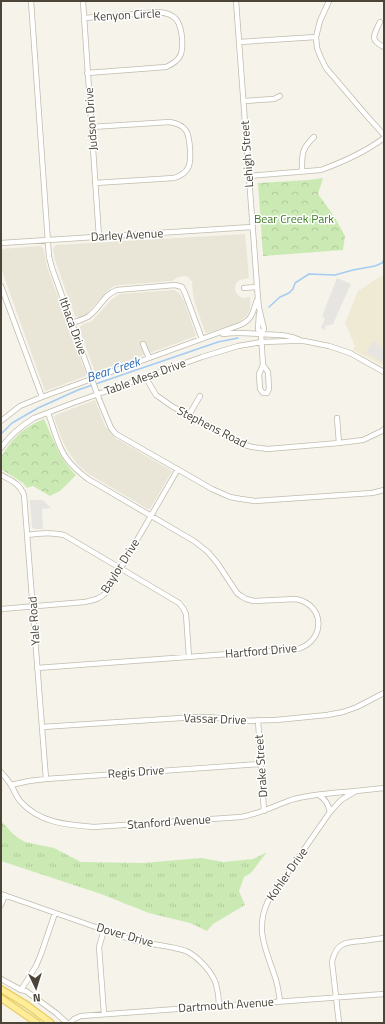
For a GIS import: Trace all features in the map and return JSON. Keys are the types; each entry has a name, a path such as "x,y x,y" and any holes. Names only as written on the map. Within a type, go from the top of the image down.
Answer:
{"main road":[{"path":"1,989 27,1005 51,1023"},
{"path":"1,998 37,1023"}],"street":[{"name":"Ithaca Drive","path":"31,1 49,257 111,428 116,434 212,489 241,500 255,501 372,493 384,490"},
{"name":"Judson Drive","path":"83,1 99,237"},
{"name":"Lehigh Street","path":"236,1 258,299 264,329 261,334 263,365"},
{"path":"328,1 316,36 317,48 321,58 326,68 384,135"},
{"name":"Kenyon Circle","path":"84,18 159,12 171,15 181,26 182,49 178,60 166,68 88,73"},
{"path":"380,22 374,35 374,39 376,43 384,47"},
{"path":"239,42 316,36"},
{"path":"244,101 274,99 280,96"},
{"path":"91,128 170,122 177,123 183,127 190,137 191,160 187,170 181,176 174,178 95,183"},
{"path":"302,172 302,155 304,149 314,137"},
{"path":"249,176 321,170 361,153 384,138"},
{"name":"Darley Avenue","path":"1,243 252,227"},
{"path":"72,323 90,315 112,291 175,285 182,287 185,293 202,339"},
{"path":"1,286 42,397"},
{"path":"244,288 257,287"},
{"name":"Table Mesa Drive","path":"1,421 20,406 42,397 93,381 149,358 240,326 252,315 258,299"},
{"name":"Table Mesa Drive","path":"216,335 230,333 293,336 304,341"},
{"name":"Table Mesa Drive","path":"1,448 10,436 34,418 97,392 146,378 218,351 238,346 262,342 304,341 329,346 350,353 384,372"},
{"name":"Table Mesa Drive","path":"143,344 149,358"},
{"path":"263,365 268,372 269,389 267,393 263,393 260,389 259,374 263,365"},
{"name":"Stephens Road","path":"146,378 156,395 173,407 238,443 252,447 268,449 363,440 384,429"},
{"path":"189,415 200,396"},
{"name":"Hartford Drive","path":"37,668 298,649 305,647 316,637 319,622 317,614 311,606 302,600 254,601 241,596 237,593 218,564 208,552 186,536 88,479 74,468 66,458 60,447 48,413"},
{"path":"337,418 338,443"},
{"name":"Baylor Drive","path":"1,609 85,602 102,597 107,592 178,469"},
{"name":"Yale Road","path":"1,475 17,484 22,489 24,495 46,779"},
{"path":"28,534 49,532 64,535 179,603 186,614 189,657"},
{"name":"Vassar Drive","path":"42,728 198,716 238,721 327,716 357,707 384,693"},
{"name":"Drake Street","path":"258,720 264,811"},
{"name":"Regis Drive","path":"11,785 46,779 261,764"},
{"name":"Stanford Avenue","path":"1,772 11,785 19,800 34,813 51,821 76,826 94,827 241,817 253,815 292,800 307,796 356,791"},
{"name":"Kohler Drive","path":"280,1001 276,980 263,941 262,921 264,910 268,901 330,812 341,800 356,791 384,788"},
{"path":"319,795 326,800 330,812"},
{"path":"1,905 3,895"},
{"name":"Dover Drive","path":"3,895 142,942 169,947 189,953 197,959 216,983 220,1006"},
{"path":"21,990 36,966 55,913"},
{"path":"104,930 99,947 104,1014"},
{"path":"339,1023 332,962 337,949 342,944 347,942 384,938"},
{"path":"1,979 21,990 26,991 68,1023"},
{"name":"Dartmouth Avenue","path":"68,1023 81,1016 384,994"}],"shaded area":[{"path":"245,234 249,278 237,282 235,291 242,298 250,297 250,309 247,315 239,322 207,333 205,332 195,303 192,282 189,277 184,276 178,277 172,281 115,286 109,289 87,314 79,317 75,316 53,251 56,245"},
{"path":"40,246 43,248 47,267 86,374 86,376 45,391 1,268 1,249"},
{"path":"384,275 384,366 353,350 355,346 345,323 358,291"},
{"path":"337,278 351,284 333,324 325,326 325,330 321,328 325,319 322,316"},
{"path":"174,290 179,293 184,301 196,336 95,372 80,331 80,327 83,324 93,320 112,299 120,294"},
{"path":"373,341 384,348 384,363 366,352"},
{"path":"95,400 105,426 115,438 172,471 150,509 89,474 78,465 63,442 54,417"},
{"path":"30,500 43,500 51,508 42,509 43,529 35,529 32,527"}],"green space":[{"name":"Bear Creek Park","path":"323,178 318,194 334,216 345,236 343,250 263,256 258,183"},
{"path":"44,419 61,456 76,475 60,491 50,496 33,486 27,488 23,483 1,469 1,457 11,442 21,432"},
{"path":"1,821 15,836 25,842 54,848 81,862 143,863 201,858 224,862 253,859 267,852 251,873 244,877 239,891 245,905 213,924 207,931 190,923 149,913 101,894 1,861"}],"waterway":[{"name":"Bear Creek","path":"269,307 280,297 289,293 293,289 295,283 309,274 335,275 375,266 382,263 384,260"},
{"name":"Bear Creek","path":"1,434 12,423 38,408 78,390 218,342 238,338"}]}
